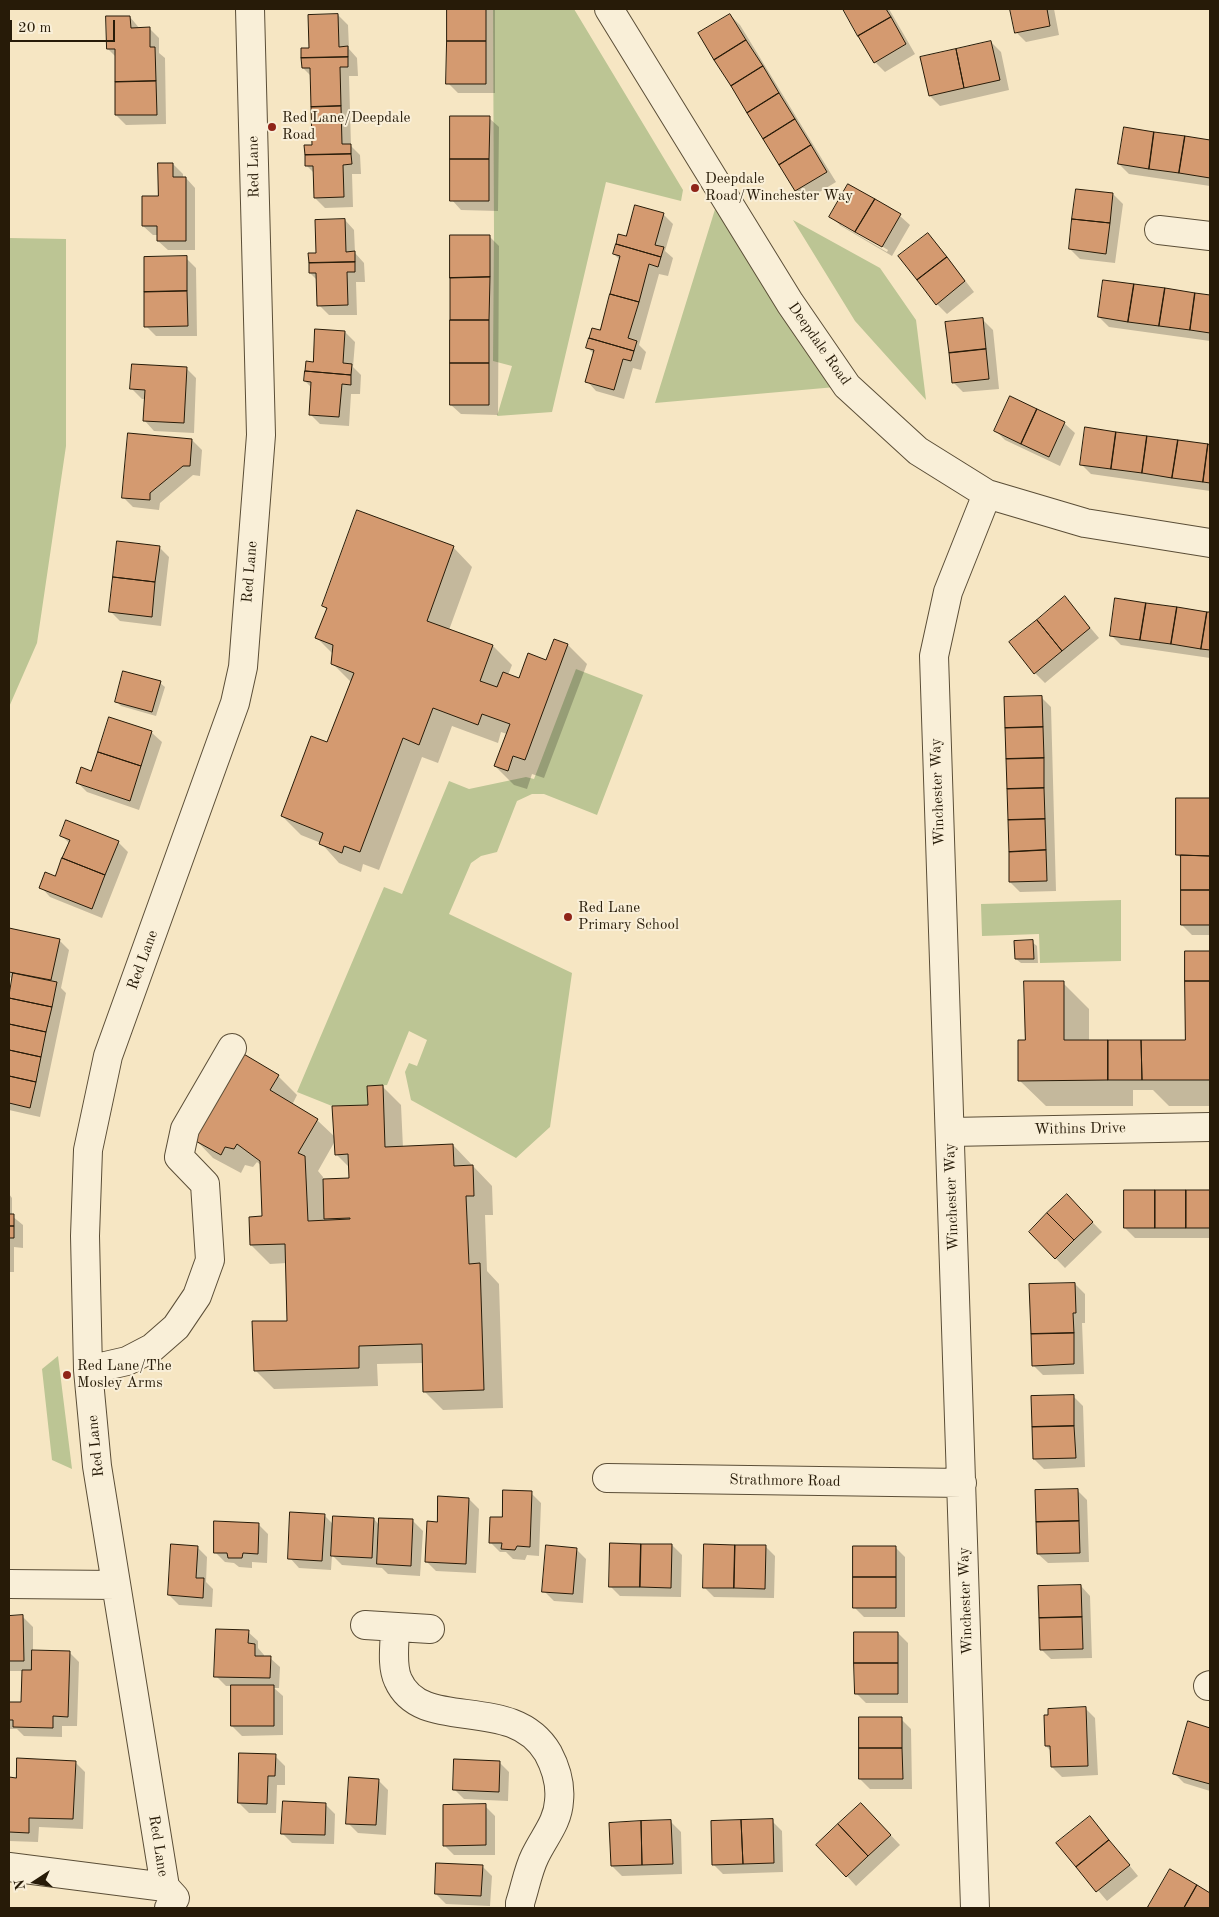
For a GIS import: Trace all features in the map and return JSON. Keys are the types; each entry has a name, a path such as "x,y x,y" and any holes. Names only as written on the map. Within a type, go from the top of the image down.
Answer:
{"street":[{"name":"Red Lane","path":"176,1900 116,1585 97,1466 88,1370 85,1236 88,1150 108,1056 235,703 243,666 261,435 250,9"},
{"name":"Deepdale Road","path":"609,9 790,303 847,386 918,450 987,494 1086,523 1210,543"},
{"path":"1159,230 1210,236"},
{"name":"Winchester Way","path":"975,1908 934,656 948,592 987,494"},
{"path":"88,1370 127,1361 152,1348 176,1327 197,1296 210,1260 205,1184 179,1157 185,1129 232,1048"},
{"name":"Withins Drive","path":"950,1132 1210,1127"},
{"name":"Strathmore Road","path":"607,1478 962,1483"},
{"path":"9,1584 116,1585"},
{"path":"365,1625 430,1629"},
{"path":"395,1627 394,1664 397,1679 405,1692 414,1701 426,1707 440,1710 494,1717 513,1722 530,1732 544,1747 554,1764 559,1782 560,1802 555,1820 535,1857 520,1908"},
{"path":"9,1867 176,1900"}],"green space":[{"path":"493,9 574,9 683,190 681,201 606,182 552,412 497,416 512,366 493,361"},
{"path":"721,190 847,386 655,403"},
{"path":"793,220 880,268 916,320 926,400 855,321"},
{"path":"9,238 66,239 66,446 37,643 9,707"},
{"path":"576,669 643,695 597,815 544,794 532,794 517,801 497,852 481,856 471,863 449,914 572,973 550,1127 516,1158 411,1100 405,1072 409,1063 417,1066 427,1040 409,1031 387,1085 367,1086 368,1105 332,1106 297,1092 384,887 402,894 449,781 469,789 526,777 534,779"},
{"path":"1121,900 1121,961 1040,963 1039,934 982,936 981,904"},
{"path":"58,1356 72,1469 52,1460 42,1369"}],"building":[{"path":"447,9 486,9 486,41 447,41"},
{"path":"843,9 886,9 891,17 858,36"},
{"path":"1010,9 1047,9 1050,26 1015,33"},
{"path":"338,14 339,47 348,46 348,57 301,58 301,48 309,48 308,15"},
{"path":"730,14 746,40 714,60 698,33"},
{"path":"106,16 130,16 131,28 150,27 150,47 155,47 156,81 115,82 115,49 107,49"},
{"path":"891,17 906,44 874,63 858,36"},
{"path":"746,40 763,66 731,86 714,60"},
{"path":"447,41 486,41 486,84 446,84"},
{"path":"991,41 1000,80 964,88 956,49"},
{"path":"956,49 964,88 929,96 920,57"},
{"path":"348,57 348,67 340,67 341,106 311,107 310,68 302,68 301,58"},
{"path":"763,66 779,93 747,113 731,86"},
{"path":"156,81 157,115 115,115 115,82"},
{"path":"779,93 795,119 763,139 747,113"},
{"path":"341,106 342,144 351,144 351,154 305,155 304,145 312,145 311,107"},
{"path":"450,116 490,116 489,159 450,159"},
{"path":"795,119 811,145 779,165 763,139"},
{"path":"1124,127 1154,132 1149,169 1118,164"},
{"path":"1154,132 1185,136 1179,173 1149,169"},
{"path":"1185,136 1210,140 1210,178 1179,173"},
{"path":"811,145 827,172 795,191 779,165"},
{"path":"351,154 352,164 343,165 344,197 314,198 313,166 305,166 305,155"},
{"path":"450,159 489,159 489,201 450,201"},
{"path":"158,163 173,163 173,177 186,177 186,241 157,241 157,226 142,226 142,196 158,196"},
{"path":"848,184 875,199 855,232 829,217"},
{"path":"1076,189 1113,193 1110,223 1072,219"},
{"path":"875,199 901,214 882,247 855,232"},
{"path":"635,205 664,213 655,245 664,247 661,257 616,244 618,234 626,236"},
{"path":"345,219 346,252 355,251 355,262 309,263 308,253 316,253 315,220"},
{"path":"1072,219 1110,223 1106,254 1069,249"},
{"path":"928,233 947,257 917,280 898,256"},
{"path":"450,235 490,235 490,277 450,278"},
{"path":"616,244 661,257 658,267 649,264 639,302 610,294 620,256 613,254"},
{"path":"187,256 187,291 144,292 144,257"},
{"path":"947,257 965,281 936,305 917,280"},
{"path":"355,262 355,272 347,272 348,305 317,306 316,273 309,273 309,263"},
{"path":"490,277 489,320 450,320 450,278"},
{"path":"1103,280 1134,284 1128,322 1098,317"},
{"path":"1134,284 1165,288 1159,326 1128,322"},
{"path":"1165,288 1195,293 1190,330 1159,326"},
{"path":"187,291 188,326 144,327 144,292"},
{"path":"1195,293 1210,295 1210,333 1190,330"},
{"path":"610,294 639,302 628,338 637,341 634,351 589,338 592,328 600,330"},
{"path":"983,318 986,349 949,353 945,322"},
{"path":"450,320 489,320 489,363 450,363"},
{"path":"315,329 345,331 343,363 352,364 351,375 305,371 306,361 313,362"},
{"path":"589,338 634,351 631,361 623,359 614,390 585,382 594,350 586,348"},
{"path":"986,349 989,379 952,383 949,353"},
{"path":"450,363 489,363 489,405 450,405"},
{"path":"132,364 187,367 184,423 143,421 145,390 130,389"},
{"path":"305,371 351,375 351,385 342,384 339,417 309,415 311,382 304,381"},
{"path":"1010,396 1037,409 1021,444 994,431"},
{"path":"1037,409 1065,422 1049,457 1021,444"},
{"path":"1085,427 1116,432 1111,469 1080,465"},
{"path":"1116,432 1147,436 1142,473 1111,469"},
{"path":"128,433 192,439 190,466 183,466 150,493 150,500 122,498"},
{"path":"1147,436 1178,440 1172,478 1142,473"},
{"path":"1178,440 1208,444 1203,482 1172,478"},
{"path":"1208,444 1210,445 1210,483 1203,482"},
{"path":"357,510 454,546 427,621 493,645 480,681 497,687 503,672 519,678 528,653 546,660 554,639 568,644 525,760 513,756 508,771 494,766 510,724 482,714 478,725 433,708 419,745 403,738 360,852 344,846 342,853 319,844 323,833 281,816 311,736 327,742 354,673 331,664 333,645 315,638 327,608 322,606"},
{"path":"117,541 160,546 155,582 113,577"},
{"path":"113,577 155,582 152,617 109,612"},
{"path":"1065,596 1090,628 1062,651 1037,620"},
{"path":"1115,598 1146,603 1140,640 1110,636"},
{"path":"1146,603 1177,607 1171,644 1140,640"},
{"path":"1177,607 1207,612 1201,649 1171,644"},
{"path":"1207,612 1210,612 1210,650 1201,649"},
{"path":"1037,620 1062,651 1034,674 1009,642"},
{"path":"123,671 161,681 152,712 115,702"},
{"path":"1042,696 1043,727 1005,728 1004,697"},
{"path":"109,717 152,731 141,766 98,752"},
{"path":"1043,727 1044,758 1006,759 1005,728"},
{"path":"98,752 141,766 130,801 76,783 81,767 91,771"},
{"path":"1044,758 1044,788 1007,789 1006,759"},
{"path":"1044,788 1045,819 1008,820 1007,789"},
{"path":"1176,798 1210,798 1210,856 1176,855"},
{"path":"1045,819 1046,850 1009,852 1008,820"},
{"path":"66,820 119,841 105,875 62,858 70,840 60,836"},
{"path":"1046,850 1047,881 1009,882 1009,852"},
{"path":"1181,855 1210,856 1210,890 1181,890"},
{"path":"62,858 105,875 92,909 39,888 45,872 55,876"},
{"path":"1181,890 1210,890 1210,925 1181,925"},
{"path":"9,928 60,939 51,980 9,972"},
{"path":"1033,940 1034,959 1015,959 1014,941"},
{"path":"1185,951 1210,951 1210,981 1185,981"},
{"path":"13,973 57,982 52,1007 9,998"},
{"path":"1024,981 1064,981 1064,1040 1108,1040 1108,1080 1018,1081 1018,1040 1025,1040"},
{"path":"1185,981 1210,981 1210,1080 1142,1080 1141,1040 1185,1040"},
{"path":"9,998 52,1007 46,1032 9,1024"},
{"path":"9,1024 46,1032 41,1057 9,1050"},
{"path":"1108,1040 1141,1040 1142,1080 1108,1080"},
{"path":"9,1050 41,1057 36,1082 9,1076"},
{"path":"242,1053 279,1075 270,1090 318,1119 298,1153 305,1156 308,1221 350,1219 324,1219 323,1179 349,1178 348,1154 335,1155 332,1106 368,1105 367,1086 383,1085 385,1147 453,1144 454,1166 473,1165 474,1196 466,1196 469,1264 480,1263 484,1390 423,1392 422,1344 359,1346 359,1368 254,1371 252,1321 287,1321 285,1244 250,1245 249,1217 262,1216 260,1161 237,1144 234,1149 225,1147 221,1155 192,1139"},
{"path":"9,1076 36,1082 30,1108 9,1103"},
{"path":"1124,1190 1155,1190 1155,1228 1124,1228"},
{"path":"1155,1190 1186,1190 1186,1228 1155,1228"},
{"path":"1186,1190 1210,1190 1210,1228 1186,1228"},
{"path":"1067,1194 1093,1222 1074,1240 1047,1213"},
{"path":"1047,1213 1074,1240 1055,1259 1029,1232"},
{"path":"9,1214 14,1214 14,1226 9,1226"},
{"path":"9,1226 14,1226 14,1238 9,1238"},
{"path":"1075,1283 1076,1313 1073,1313 1074,1333 1031,1334 1029,1284"},
{"path":"1074,1333 1074,1364 1032,1366 1031,1334"},
{"path":"1074,1395 1074,1426 1032,1427 1031,1396"},
{"path":"1074,1426 1076,1458 1033,1459 1032,1427"},
{"path":"1078,1489 1079,1521 1036,1522 1035,1490"},
{"path":"503,1490 532,1491 530,1547 517,1546 515,1550 501,1549 502,1543 489,1543 490,1517 502,1517"},
{"path":"438,1496 469,1498 466,1564 425,1562 427,1521 437,1522"},
{"path":"290,1512 325,1514 322,1561 288,1559"},
{"path":"333,1516 374,1518 372,1558 331,1556"},
{"path":"379,1518 413,1519 411,1566 377,1564"},
{"path":"214,1521 259,1523 258,1554 243,1553 242,1558 228,1558 227,1553 214,1553"},
{"path":"1079,1521 1080,1553 1037,1554 1036,1522"},
{"path":"610,1543 641,1544 640,1587 609,1587"},
{"path":"171,1544 198,1546 196,1578 204,1578 203,1598 168,1595"},
{"path":"641,1544 672,1544 671,1588 640,1587"},
{"path":"704,1544 735,1545 734,1588 703,1588"},
{"path":"546,1545 577,1548 573,1594 542,1592"},
{"path":"735,1545 766,1545 765,1589 734,1588"},
{"path":"853,1546 896,1546 896,1577 853,1577"},
{"path":"853,1577 896,1577 896,1608 853,1608"},
{"path":"1081,1585 1082,1617 1039,1618 1038,1586"},
{"path":"23,1615 24,1661 9,1661 9,1616"},
{"path":"1082,1617 1083,1649 1040,1650 1039,1618"},
{"path":"216,1629 249,1630 248,1643 255,1644 255,1656 271,1656 270,1678 214,1677"},
{"path":"854,1632 898,1632 898,1663 854,1663"},
{"path":"32,1650 70,1651 68,1717 53,1716 53,1728 13,1727 13,1720 9,1720 9,1702 21,1702 22,1670 31,1670"},
{"path":"854,1663 898,1663 898,1694 855,1694"},
{"path":"231,1685 274,1685 274,1726 231,1726"},
{"path":"1086,1707 1088,1766 1051,1767 1050,1746 1045,1746 1044,1715 1048,1715 1048,1709"},
{"path":"859,1717 902,1717 902,1748 859,1748"},
{"path":"1188,1721 1210,1728 1210,1784 1173,1774"},
{"path":"859,1748 902,1748 903,1779 859,1779"},
{"path":"239,1753 276,1754 275,1776 268,1776 267,1804 238,1803"},
{"path":"17,1758 76,1761 73,1819 29,1818 29,1833 9,1832 9,1777 16,1778"},
{"path":"454,1759 500,1761 499,1792 453,1790"},
{"path":"349,1777 379,1779 376,1825 346,1824"},
{"path":"283,1801 326,1803 325,1835 281,1834"},
{"path":"861,1803 891,1835 868,1856 838,1824"},
{"path":"486,1804 486,1845 443,1846 443,1805"},
{"path":"1090,1816 1109,1840 1076,1867 1056,1843"},
{"path":"773,1819 774,1863 743,1864 741,1820"},
{"path":"671,1820 673,1864 642,1865 641,1821"},
{"path":"741,1820 743,1864 712,1865 711,1821"},
{"path":"641,1821 642,1865 611,1866 609,1823"},
{"path":"838,1824 868,1856 846,1877 816,1845"},
{"path":"1109,1840 1130,1865 1096,1892 1076,1867"},
{"path":"436,1863 483,1865 481,1896 435,1894"},
{"path":"1170,1869 1197,1885 1184,1908 1148,1907"},
{"path":"1197,1885 1210,1893 1210,1908 1184,1908"}],"place":[{"name":"Red Lane/Deepdale Road","path":"272,127"},
{"name":"Deepdale Road/Winchester Way","path":"695,188"},
{"name":"Red Lane Primary School","path":"568,917"},
{"name":"Red Lane/The Mosley Arms","path":"67,1375"}]}
